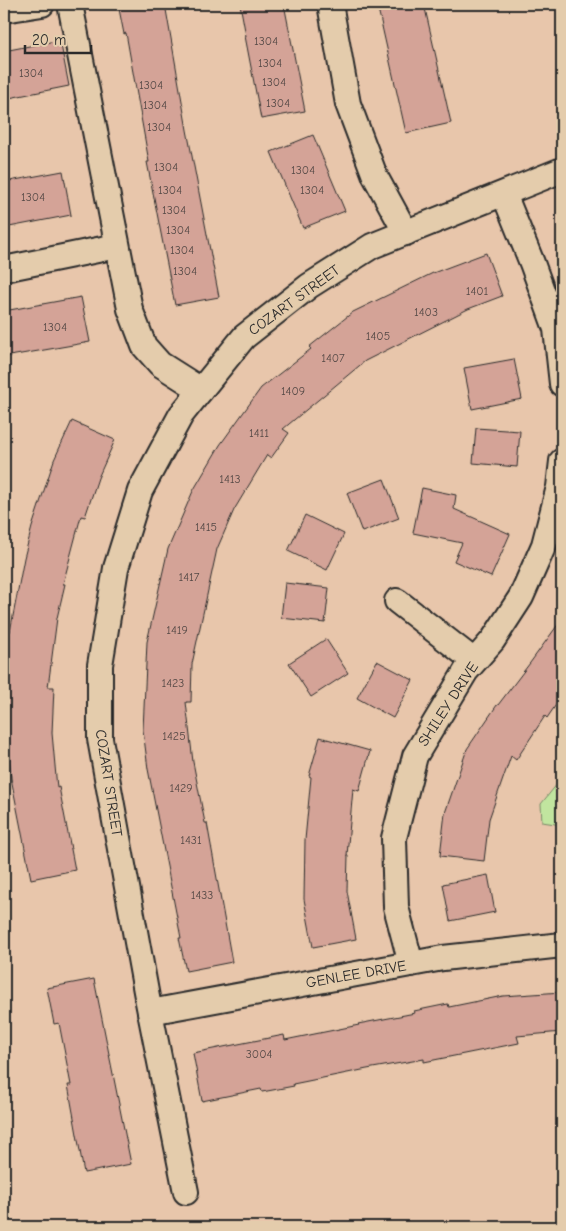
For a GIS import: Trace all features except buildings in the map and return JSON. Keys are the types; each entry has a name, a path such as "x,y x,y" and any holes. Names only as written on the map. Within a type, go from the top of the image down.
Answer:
{"street":[{"path":"4,10 42,4"},
{"path":"70,4 130,309 144,346 160,364 201,390"},
{"path":"330,4 348,104 375,176 406,233"},
{"name":"COZART STREET","path":"186,1192 150,1012 100,739 100,665 116,568 140,491 181,415 201,390 244,338 309,286 372,246 562,170"},
{"path":"504,194 556,329 562,384"},
{"path":"4,269 118,246"},
{"name":"SHILEY DRIVE","path":"411,964 396,907 394,838 414,756 466,670 493,640 521,597 544,545 559,487 562,461"},
{"path":"397,601 474,662"},
{"name":"GENLEE DRIVE","path":"150,1012 443,958 562,945"}],"green space":[{"path":"562,778 562,825 542,822 541,804"}]}
